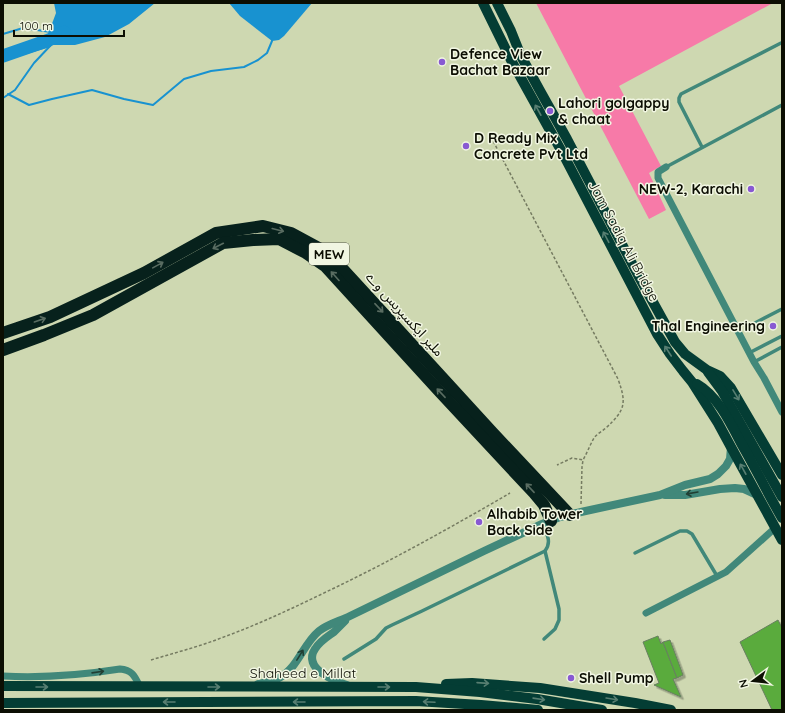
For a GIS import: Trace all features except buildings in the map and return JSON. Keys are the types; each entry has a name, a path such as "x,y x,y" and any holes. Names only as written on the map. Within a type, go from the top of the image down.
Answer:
{"highway":[{"name":"ملیر ایکسپریس وے","path":"3,333 50,317 150,269 216,233 263,226 291,233 328,253 492,432 575,513"},
{"name":"ملیر ایکسپریس وے","path":"3,350 93,315 223,243 279,239 306,253 325,266 534,492 544,505 547,522"}],"main road":[{"name":"Jam Sadiq Ali Bridge","path":"483,3 512,62 562,152 657,334 683,372 692,382"},
{"name":"Jam Sadiq Ali Bridge","path":"497,3 511,31 521,56 675,342 685,354 707,370"},
{"path":"707,370 722,391 732,418 782,518"},
{"path":"707,370 720,376 732,388 782,475"},
{"path":"692,382 701,387 732,418 782,497"},
{"path":"692,382 718,423 782,540"},
{"path":"416,687 472,683 507,685 635,703 672,710"},
{"name":"Shaheed e Millat","path":"3,686 416,687 480,692 598,709"},
{"name":"Shaheed e Millat","path":"3,703 416,701 538,710"}],"street":[{"path":"666,167 658,172 658,178 749,353 782,412"},
{"path":"245,687 278,679 290,670 307,643 319,631 329,625 547,522 575,513 660,495 685,485 710,479 726,466 730,459 731,447"},
{"path":"660,495 685,495 735,488 744,489 757,495"},
{"path":"646,613 726,572 775,528"},
{"path":"350,616 334,632 322,640 314,649 312,655 313,662 318,670 325,676 352,686"},
{"path":"3,676 58,676 125,669 131,672 140,687"}],"lane":[{"path":"702,148 679,102 681,94 781,43"},
{"path":"666,167 782,105"},
{"path":"753,324 782,309"},
{"path":"749,353 782,336"},
{"path":"754,362 782,347"},
{"path":"344,659 376,639 386,628 545,552 549,543 547,522"},
{"path":"636,553 680,531 687,531 692,534 717,576"},
{"path":"544,639 555,629 559,609 545,552"}],"path":[{"path":"491,137 618,379 624,398 620,413 595,438 582,460 575,513"},
{"path":"557,465 572,458 582,460"},
{"path":"151,660 221,638 282,614 353,579 449,528 510,493"}],"shaded area":[{"path":"536,3 773,3 619,86 661,166 649,173 666,210 649,219"}],"water":[{"path":"54,3 155,3 129,24 105,37 75,45 51,45 47,37 56,13"},
{"path":"229,3 312,3 284,36 279,40 272,41 240,16"}],"waterway":[{"path":"3,34 23,28 51,32"},
{"path":"3,56 49,40 64,32"},
{"path":"8,94 29,105 92,90 153,105 184,79 211,71 244,67 258,60 267,53 272,40"},
{"path":"3,98 15,90 34,63 51,45"},
{"path":"3,60 50,46"}],"place":[{"name":"Defence View Bachat Bazaar","path":"442,62"},
{"name":"Lahori golgappy & chaat","path":"550,111"},
{"name":"D Ready Mix Concrete Pvt Ltd","path":"466,146"},
{"name":"NEW-2, Karachi","path":"751,189"},
{"name":"Thal Engineering","path":"773,326"},
{"name":"Alhabib Tower Back Side","path":"479,522"},
{"name":"Shell Pump","path":"571,678"}]}
